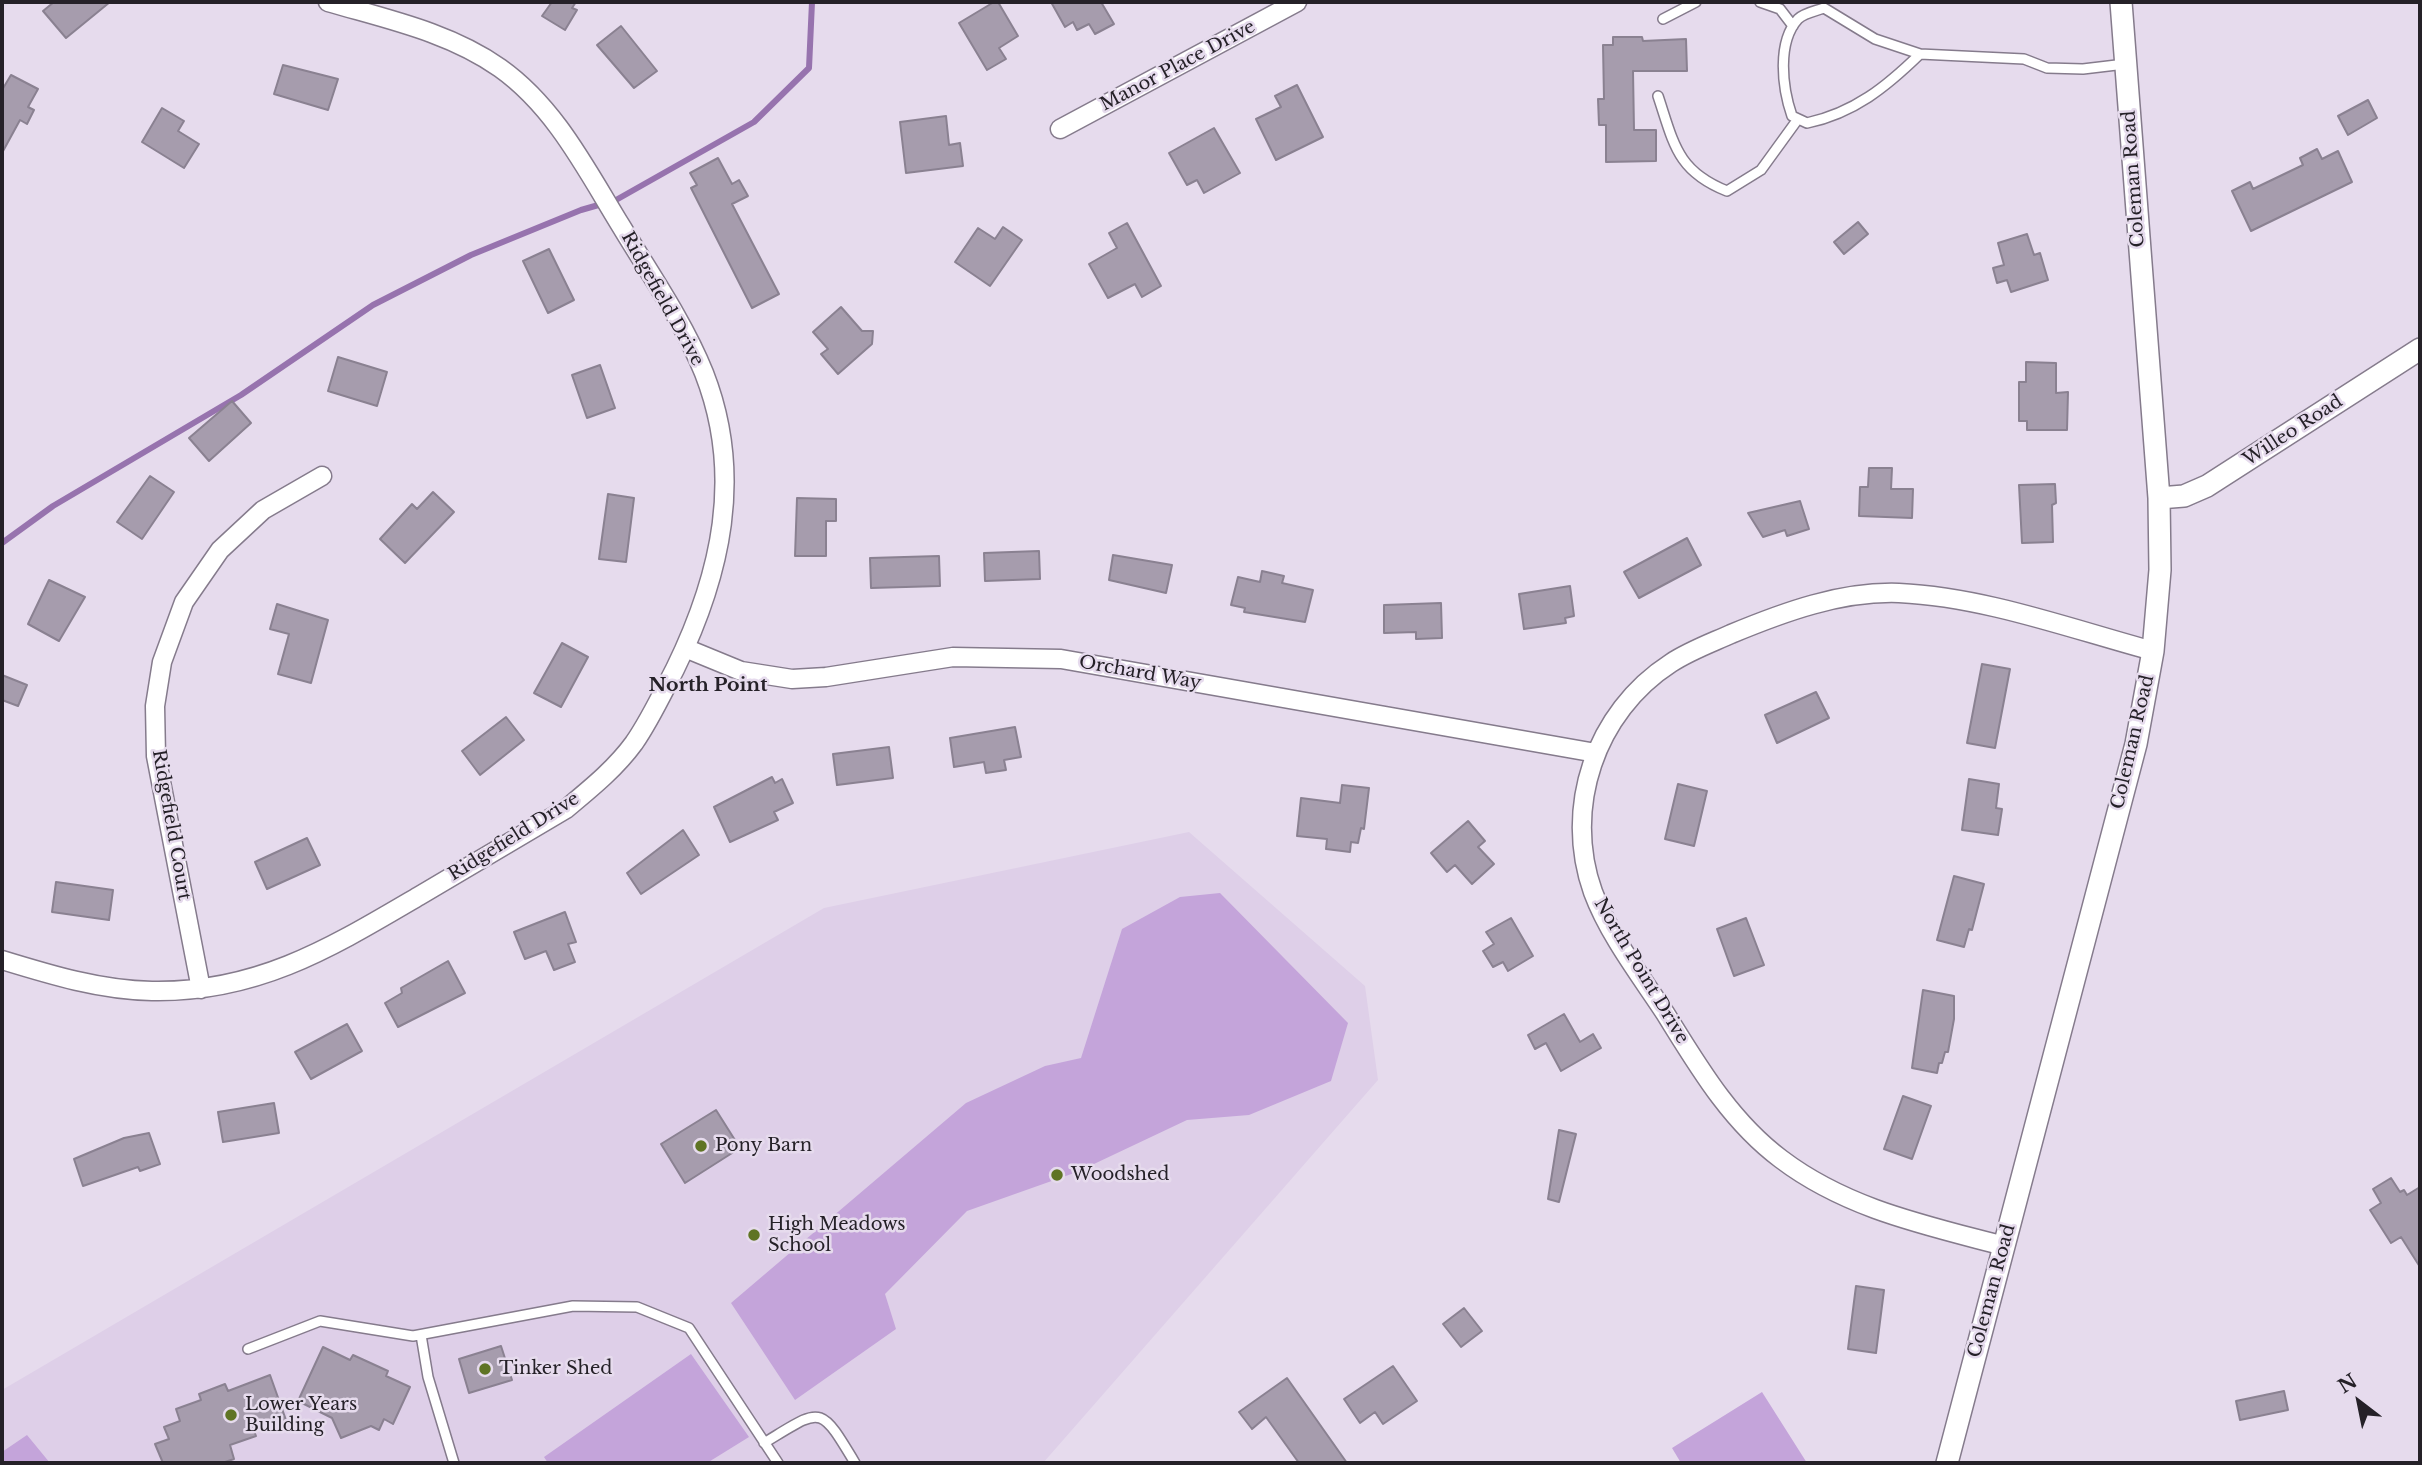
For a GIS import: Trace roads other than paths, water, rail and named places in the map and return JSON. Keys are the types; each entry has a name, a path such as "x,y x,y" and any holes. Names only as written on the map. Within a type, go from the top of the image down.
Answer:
{"street":[{"name":"Ridgefield Drive","path":"2,960 100,987 152,991 201,989 264,976 321,953 566,809 602,779 633,743 656,708 709,591 722,534 724,471 716,413 704,374 685,332 568,140 526,89 472,50 424,29 328,2"},
{"name":"Manor Place Drive","path":"1060,129 1297,2"},
{"name":"Coleman Road","path":"1947,1463 2136,744 2153,651 2160,570 2160,498 2120,2"},
{"name":"Willeo Road","path":"2160,498 2183,496 2207,486 2420,349"},
{"name":"Ridgefield Court","path":"201,989 156,756 155,706 162,662 184,602 220,550 263,510 322,476"},
{"name":"North Point Drive","path":"2004,1246 1888,1216 1838,1196 1777,1157 1727,1108 1611,928 1594,894 1584,858 1582,822 1586,785 1595,753 1626,702 1671,662 1779,614 1839,598 1895,593 1951,597 2153,651"},
{"name":"Orchard Way","path":"685,648 741,671 792,679 826,677 953,657 1061,659 1595,753"}],"lane":[{"path":"1663,19 1696,2"},
{"path":"1760,2 1780,9 1793,26"},
{"path":"1920,54 1866,101 1829,118 1807,123 1792,116 1786,99 1785,38 1800,16 1824,8 1875,39 1920,54 2024,59 2047,68 2083,69 2125,64"},
{"path":"1658,96 1674,144 1688,167 1703,181 1727,191 1761,170 1798,118"},
{"path":"248,1349 320,1321 413,1336 573,1306 637,1307 689,1328 778,1463"},
{"path":"421,1335 428,1377 454,1463"},
{"path":"764,1443 809,1415 818,1416 834,1427 855,1463"}],"waterway":[{"path":"2,543 53,506 241,395 373,305 471,255 581,210 616,200 754,122 809,68 812,2"}],"place":[{"name":"Pony Barn","path":"701,1146"},
{"name":"Woodshed","path":"1057,1175"},
{"name":"High Meadows School","path":"754,1235"},
{"name":"Tinker Shed","path":"485,1369"},
{"name":"Lower Years Building","path":"231,1415"}],"district":[{"name":"North Point","path":"708,686"}]}
